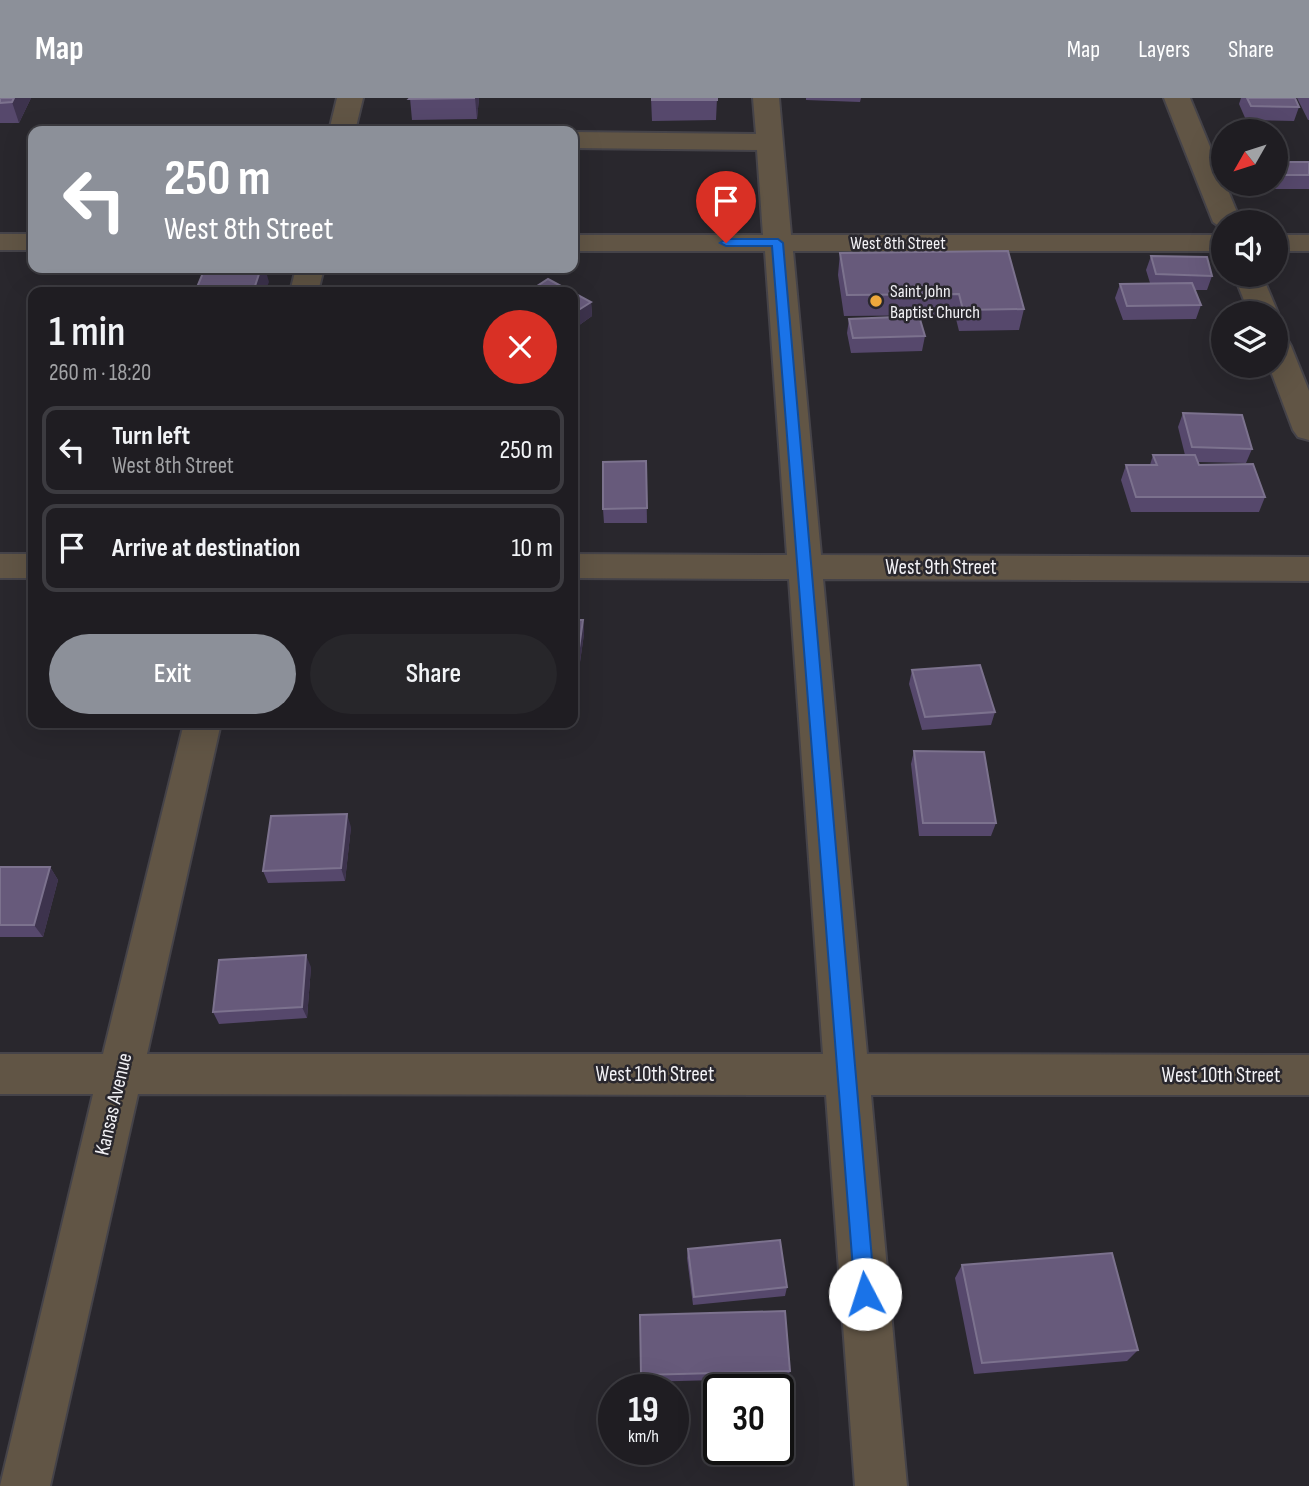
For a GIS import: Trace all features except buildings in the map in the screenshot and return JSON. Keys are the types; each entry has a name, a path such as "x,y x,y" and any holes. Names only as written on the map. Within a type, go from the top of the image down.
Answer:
{"street":[{"path":"343,126 350,98"},
{"path":"766,98 881,1486"},
{"path":"1177,98 1222,210"},
{"path":"578,140 769,142"},
{"path":"0,242 28,242"},
{"name":"West 8th Street","path":"578,243 1211,243"},
{"path":"1288,243 1309,243"},
{"path":"1288,376 1309,430"},
{"path":"0,566 28,566"},
{"name":"West 9th Street","path":"578,566 1309,569"},
{"name":"Kansas Avenue","path":"24,1486 201,728"},
{"name":"West 10th Street","path":"0,1074 1309,1075"}],"place":[{"name":"Saint John Baptist Church","path":"876,301"}],"route":[{"path":"726,243 778,243 865,1294"}]}
